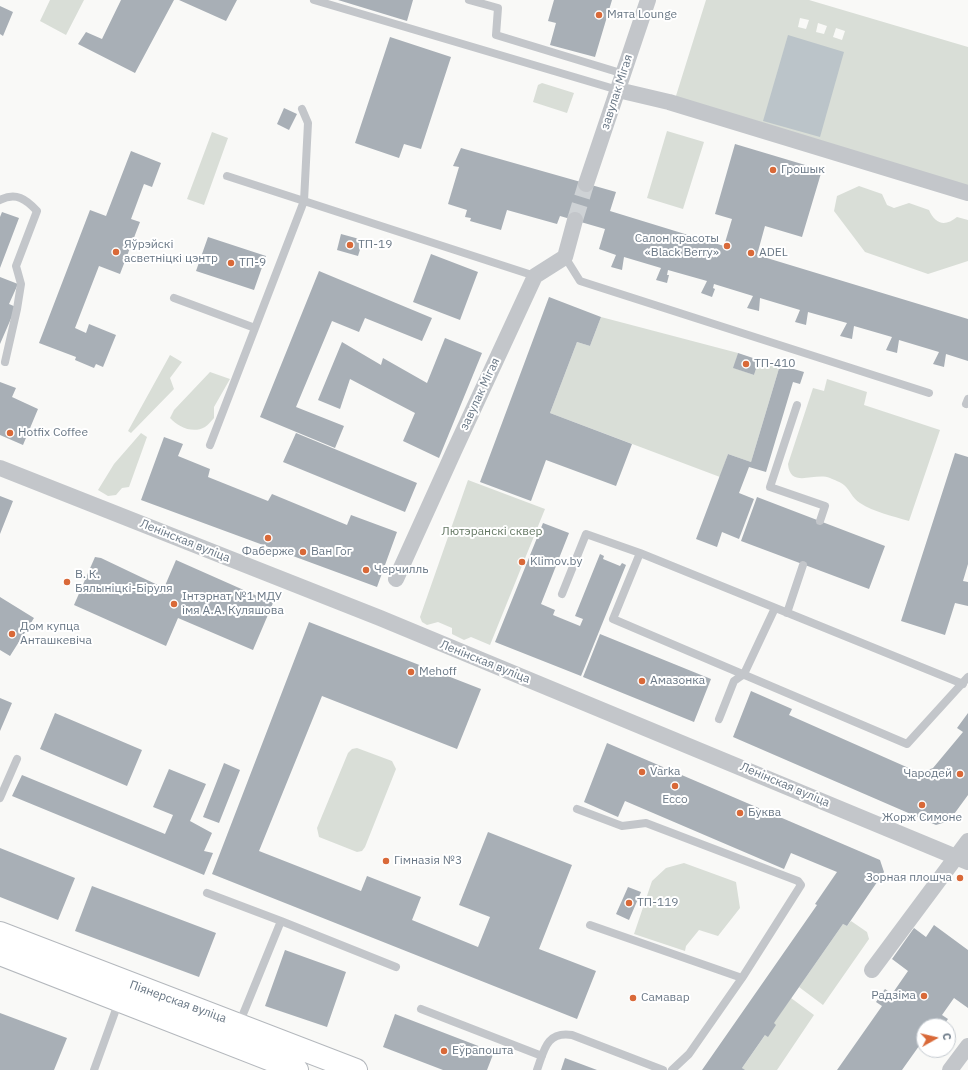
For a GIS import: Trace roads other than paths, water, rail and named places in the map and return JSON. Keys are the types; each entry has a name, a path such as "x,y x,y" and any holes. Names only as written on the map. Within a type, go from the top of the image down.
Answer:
{"main road":[{"name":"Піянерская вуліца","path":"0,932 123,992"},
{"name":"Піянерская вуліца","path":"0,954 123,992 235,1035 356,1070"},
{"name":"Піянерская вуліца","path":"235,1035 297,1070"}],"street":[{"name":"завулак Мігая","path":"586,184 648,0"},
{"path":"618,90 669,102 968,193"},
{"path":"535,276 565,257 575,220"},
{"name":"завулак Мігая","path":"396,579 535,276"},
{"name":"Ленінская вуліца","path":"0,468 373,615 962,859"},
{"path":"872,970 962,859 968,841"},
{"path":"953,1069 968,1046"}],"lane":[{"path":"314,0 618,90"},
{"path":"469,0 498,8 496,35 624,74"},
{"path":"210,445 304,201 308,123 302,109"},
{"path":"227,176 535,276"},
{"path":"0,200 6,196 18,196 37,211 16,266 21,284 5,362"},
{"path":"565,257 580,281 929,393"},
{"path":"174,298 255,328"},
{"path":"796,405 770,487 825,506 820,521"},
{"path":"562,594 586,534 640,553 787,613 965,681 907,744 613,619 640,553"},
{"path":"787,613 803,564"},
{"path":"719,719 734,682 744,674 775,608"},
{"path":"0,798 17,760"},
{"path":"577,809 622,826 646,823 798,881 801,885 799,891 742,978 689,1054 672,1070"},
{"path":"207,893 396,967"},
{"path":"235,1035 281,921"},
{"path":"590,924 742,978"},
{"path":"94,1070 123,992"},
{"path":"421,1009 542,1056"},
{"path":"537,1070 550,1040 555,1036 564,1034 572,1035 663,1070"}],"tunnel":[{"path":"575,220 586,184"}],"place":[{"name":"Мята Lounge","path":"599,15"},
{"name":"Грошык","path":"773,170"},
{"name":"ТП-19","path":"350,245"},
{"name":"Салон красоты «Black Berry»","path":"727,246"},
{"name":"Яўрэйскі асветніцкі цэнтр","path":"116,252"},
{"name":"ADEL","path":"751,253"},
{"name":"ТП-9","path":"231,263"},
{"name":"ТП-410","path":"746,364"},
{"name":"Hotfix Coffee","path":"10,433"},
{"name":"Фаберже","path":"268,538"},
{"name":"Ван Гог","path":"303,552"},
{"name":"Klimov.by","path":"522,562"},
{"name":"Черчилль","path":"366,570"},
{"name":"В. К. Бялыніцкі-Біруля","path":"67,582"},
{"name":"Інтэрнат №1 МДУ імя А.А. Куляшова","path":"174,604"},
{"name":"Дом купца Анташкевіча","path":"12,634"},
{"name":"Mehoff","path":"411,672"},
{"name":"Амазонка","path":"642,681"},
{"name":"Varka","path":"642,772"},
{"name":"Чародей","path":"960,774"},
{"name":"Ecco","path":"675,786"},
{"name":"Жорж Симоне","path":"922,805"},
{"name":"Буква","path":"740,813"},
{"name":"Гімназія №3","path":"386,861"},
{"name":"Зорная плошча","path":"960,878"},
{"name":"ТП-119","path":"629,903"},
{"name":"Радзіма","path":"924,996"},
{"name":"Самавар","path":"633,998"},
{"name":"Еўрапошта","path":"444,1051"}],"park label":[{"name":"Лютэранскі сквер","path":"492,532"}]}
